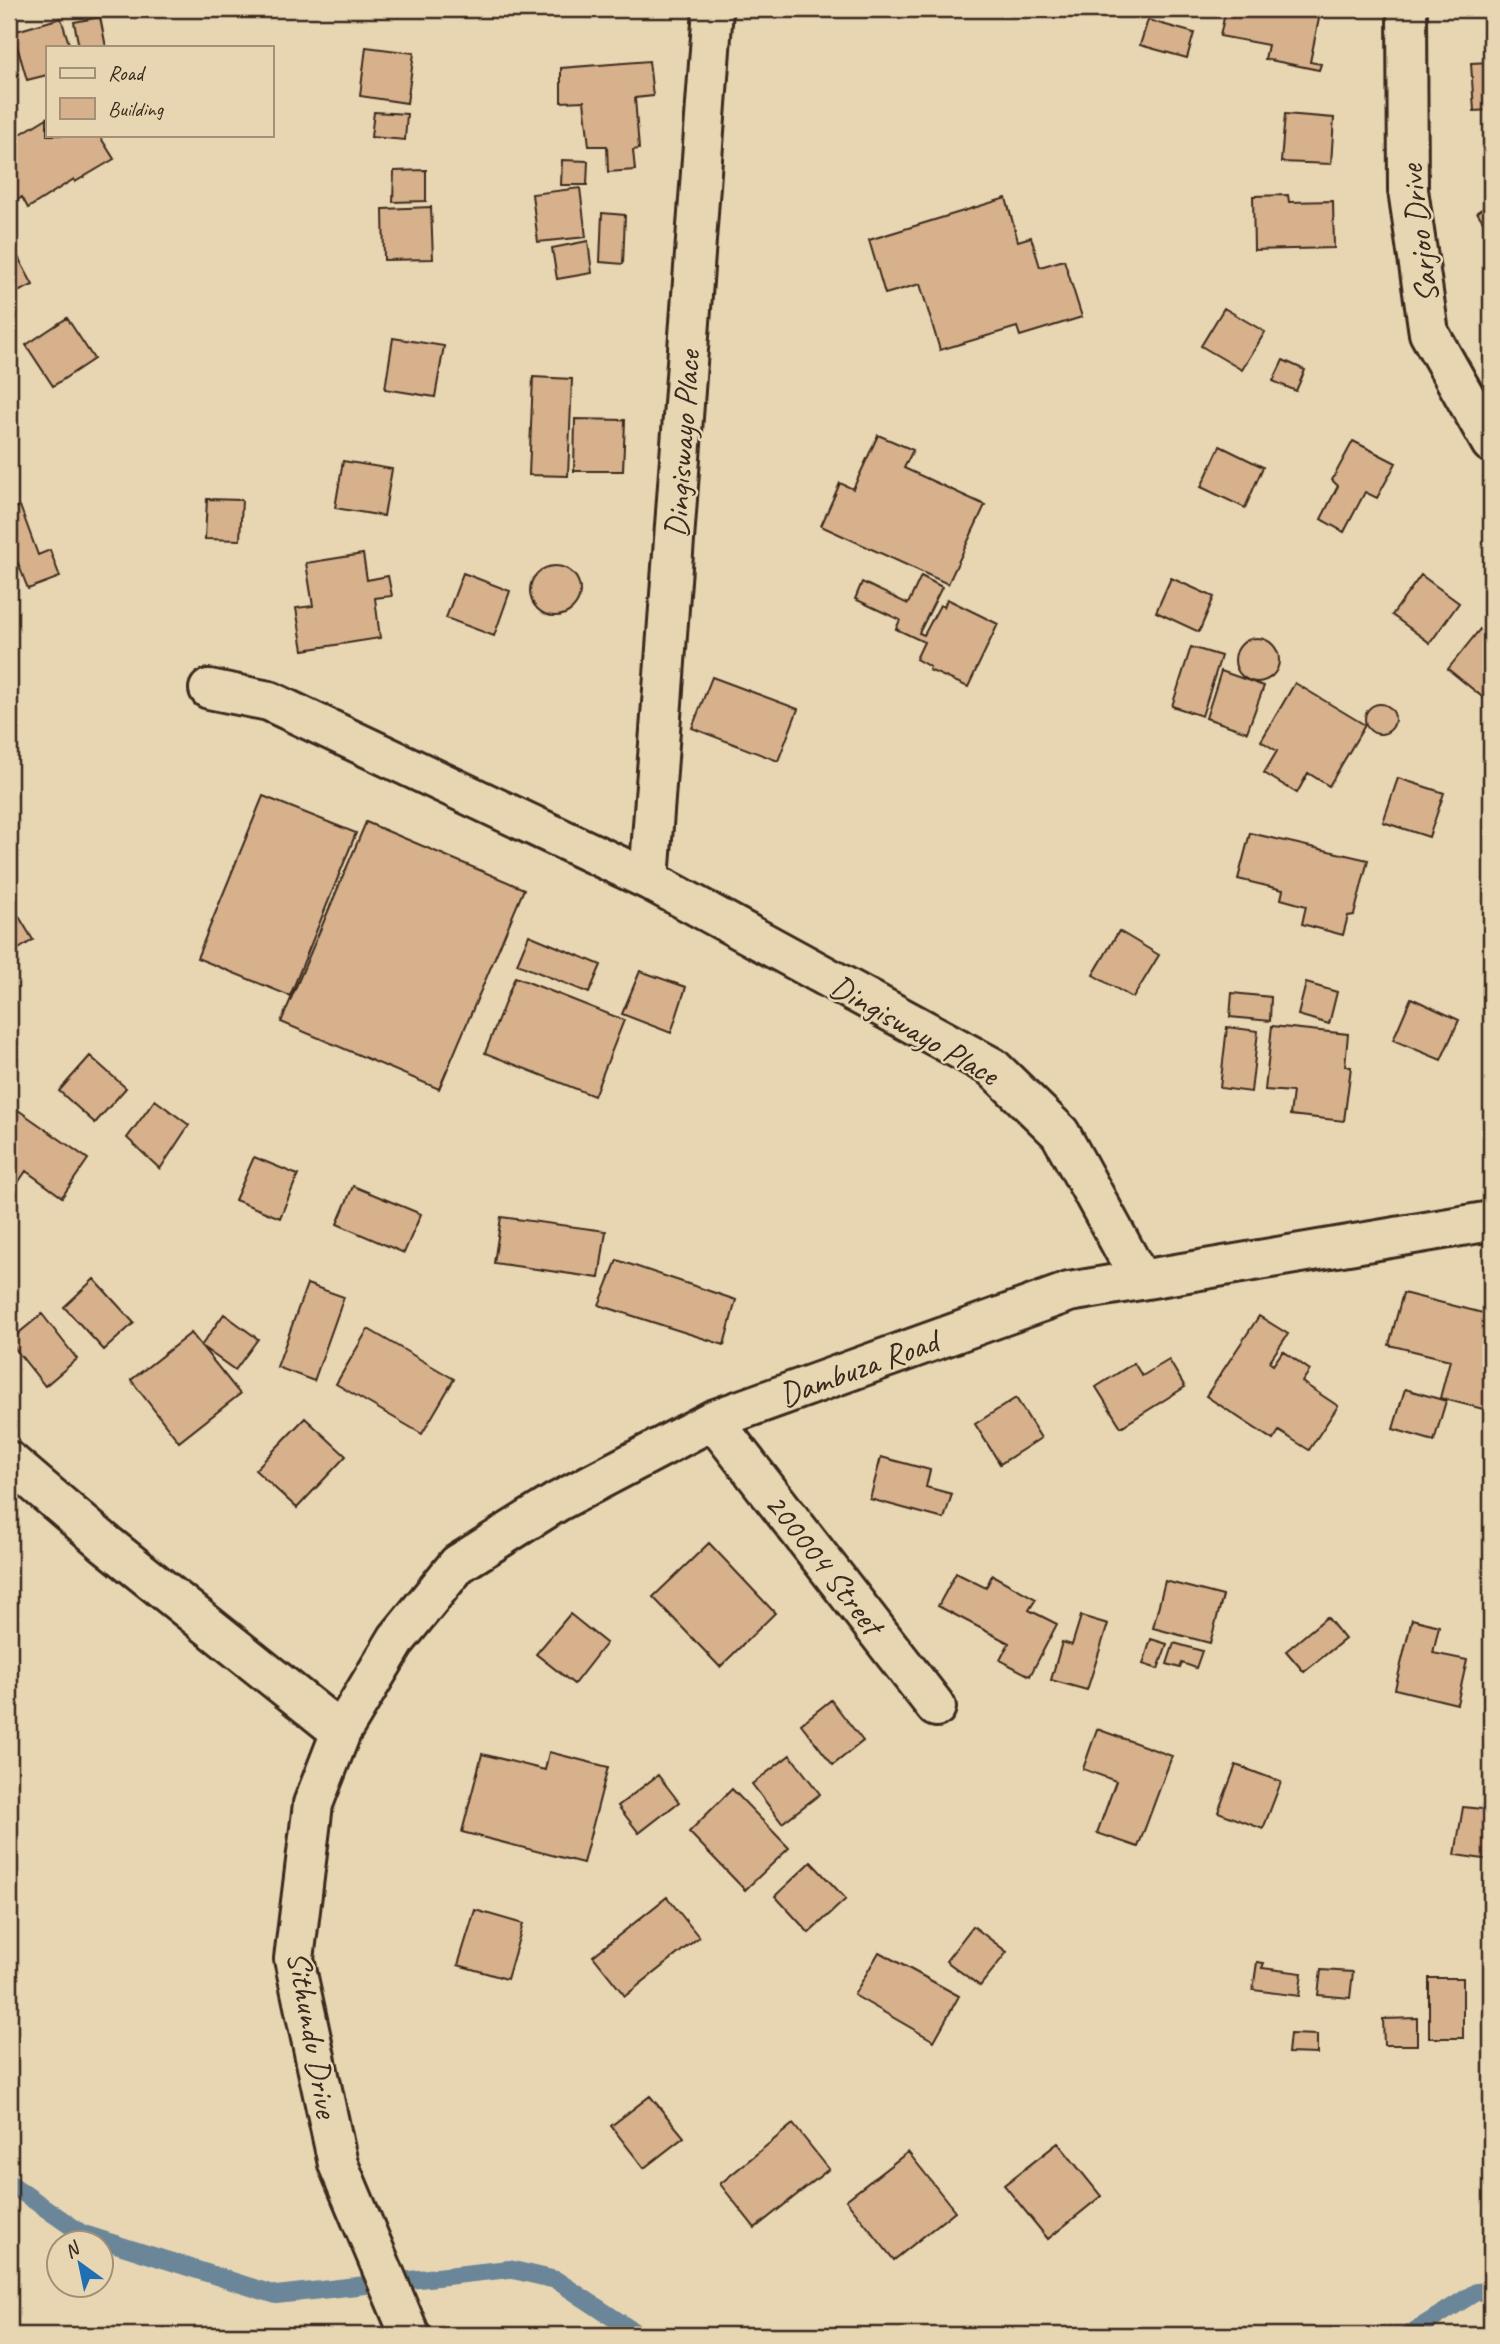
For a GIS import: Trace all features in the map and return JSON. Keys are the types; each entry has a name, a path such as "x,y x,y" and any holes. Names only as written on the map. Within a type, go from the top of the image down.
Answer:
{"street":[{"name":"Dingiswayo Place","path":"649,880 712,9"},
{"name":"Sarjoo Drive","path":"1407,9 1408,190 1429,332 1491,443"},
{"name":"Dingiswayo Place","path":"209,689 268,701 649,880 992,1068 1060,1133 1140,1279"},
{"name":"Dambuza Road","path":"341,1732 397,1639 458,1564 557,1502 713,1420 1069,1292 1491,1221"},
{"name":"200004 Street","path":"713,1420 936,1707"},
{"path":"9,1461 105,1543 341,1732"},
{"name":"Sithundu Drive","path":"341,1732 313,1804 294,1959 338,2164 409,2334"}],"building":[{"path":"1226,9 1321,9 1310,62 1321,64 1319,70 1265,59 1268,45 1220,36"},
{"path":"100,17 106,46 79,46 74,22"},
{"path":"61,18 70,46 46,46 46,75 27,80 13,32"},
{"path":"1148,20 1194,33 1187,58 1140,45"},
{"path":"366,47 414,53 407,103 360,96"},
{"path":"649,61 653,96 635,98 639,149 633,150 635,170 608,172 607,146 589,146 584,101 561,102 561,68"},
{"path":"1491,62 1491,110 1474,111 1471,63"},
{"path":"374,112 407,114 405,140 371,137"},
{"path":"1285,114 1334,118 1331,164 1281,162"},
{"path":"46,119 46,136 100,136 114,159 75,182 74,179 28,208 22,197 9,206 9,141"},
{"path":"562,160 588,161 587,185 561,185"},
{"path":"426,170 426,201 393,202 394,171"},
{"path":"580,188 586,237 538,242 532,194"},
{"path":"1288,195 1289,202 1333,201 1334,248 1254,250 1253,196"},
{"path":"1006,198 1018,241 1031,237 1040,267 1064,260 1082,317 1020,336 1017,327 940,350 920,284 885,294 869,240"},
{"path":"1491,203 1491,234 1477,212"},
{"path":"431,207 433,259 384,260 383,209"},
{"path":"602,213 625,215 623,264 600,262"},
{"path":"588,241 592,273 557,279 552,248"},
{"path":"18,257 33,285 9,296 9,261"},
{"path":"1224,308 1265,332 1242,370 1201,346"},
{"path":"67,318 94,359 53,386 26,345"},
{"path":"393,338 444,346 435,397 385,389"},
{"path":"1283,360 1305,370 1296,391 1273,381"},
{"path":"533,377 572,379 568,476 529,475"},
{"path":"575,419 625,420 623,471 574,471"},
{"path":"878,435 913,450 904,468 985,505 948,584 821,526 840,483 853,489"},
{"path":"1353,441 1396,463 1377,498 1365,492 1344,532 1321,519 1338,486 1332,480"},
{"path":"1220,446 1263,467 1245,508 1201,487"},
{"path":"343,461 392,469 384,516 335,508"},
{"path":"207,499 242,500 240,540 205,539"},
{"path":"20,506 38,555 50,550 60,577 28,589 18,563 9,567 9,510"},
{"path":"363,554 367,580 388,576 392,596 375,598 380,638 303,650 296,608 313,606 306,563"},
{"path":"555,566 573,573 580,591 573,609 555,616 537,609 530,591 537,573"},
{"path":"463,573 510,591 494,636 446,618"},
{"path":"1421,575 1459,603 1430,643 1392,615"},
{"path":"921,576 942,587 919,633 924,635 940,605 944,607 947,599 998,624 968,687 929,670 930,667 916,659 924,642 896,629 900,620 855,599 862,582 908,604"},
{"path":"1171,578 1214,597 1199,632 1156,612"},
{"path":"1480,629 1491,639 1491,694 1486,700 1448,669"},
{"path":"1257,638 1272,645 1279,660 1272,675 1257,682 1242,675 1235,660 1242,645"},
{"path":"1191,647 1221,656 1202,716 1172,706"},
{"path":"1221,671 1264,686 1247,732 1206,718"},
{"path":"712,677 798,709 778,761 692,728"},
{"path":"1295,683 1365,725 1329,786 1308,773 1297,793 1264,773 1277,751 1261,741"},
{"path":"1380,704 1391,708 1395,719 1391,730 1380,734 1369,730 1365,719 1369,708"},
{"path":"1398,778 1444,793 1429,837 1383,822"},
{"path":"263,796 356,833 290,996 197,958"},
{"path":"366,822 524,889 439,1089 281,1022"},
{"path":"1250,833 1368,860 1354,915 1348,916 1343,935 1302,924 1306,906 1281,899 1283,890 1238,879"},
{"path":"9,900 33,940 9,955"},
{"path":"1119,931 1159,955 1133,998 1093,975"},
{"path":"529,935 601,965 589,993 517,964"},
{"path":"640,971 686,987 671,1033 622,1014"},
{"path":"515,977 624,1020 594,1096 485,1053"},
{"path":"1306,983 1337,992 1329,1024 1298,1015"},
{"path":"1232,993 1271,997 1270,1021 1230,1017"},
{"path":"1411,998 1459,1020 1441,1060 1393,1040"},
{"path":"1272,1026 1348,1034 1345,1066 1351,1067 1344,1121 1290,1115 1293,1092 1265,1090"},
{"path":"1227,1027 1258,1031 1251,1092 1220,1088"},
{"path":"90,1056 126,1088 95,1123 59,1091"},
{"path":"155,1100 189,1125 160,1169 127,1138"},
{"path":"18,1110 88,1159 62,1197 26,1171 9,1196 9,1123"},
{"path":"254,1157 298,1175 280,1218 235,1200"},
{"path":"353,1186 421,1214 404,1253 337,1224"},
{"path":"501,1217 606,1231 599,1278 494,1263"},
{"path":"617,1260 736,1300 724,1345 599,1305"},
{"path":"94,1279 134,1323 104,1350 64,1307"},
{"path":"307,1284 344,1297 314,1381 277,1367"},
{"path":"1403,1293 1491,1315 1491,1411 1440,1398 1450,1360 1389,1345"},
{"path":"42,1314 77,1359 45,1386 9,1341"},
{"path":"224,1314 258,1339 235,1370 201,1346"},
{"path":"1259,1316 1288,1334 1269,1362 1273,1365 1283,1351 1310,1370 1302,1382 1338,1406 1309,1450 1279,1431 1273,1440 1206,1396"},
{"path":"368,1329 454,1379 422,1434 336,1384"},
{"path":"191,1333 240,1394 179,1442 131,1380"},
{"path":"1169,1360 1185,1387 1121,1427 1096,1387 1134,1363 1142,1376"},
{"path":"1405,1389 1446,1401 1434,1441 1393,1429"},
{"path":"1016,1398 1041,1438 1000,1464 975,1424"},
{"path":"305,1418 346,1456 297,1508 255,1470"},
{"path":"881,1457 930,1470 926,1487 952,1494 944,1519 870,1499"},
{"path":"709,1543 775,1613 720,1667 653,1597"},
{"path":"956,1573 986,1588 992,1575 1036,1599 1029,1610 1057,1624 1030,1676 1000,1660 1009,1643 938,1606"},
{"path":"1165,1581 1223,1596 1210,1643 1153,1628"},
{"path":"570,1614 606,1643 574,1684 536,1654"},
{"path":"1081,1616 1108,1624 1087,1690 1051,1680 1062,1642 1072,1645"},
{"path":"1327,1617 1345,1639 1304,1672 1286,1651"},
{"path":"1412,1619 1439,1626 1433,1653 1467,1660 1457,1704 1395,1689"},
{"path":"1151,1639 1167,1644 1158,1669 1143,1664"},
{"path":"1174,1643 1202,1651 1196,1668 1182,1663 1180,1668 1167,1664"},
{"path":"831,1700 863,1741 833,1765 801,1724"},
{"path":"1097,1729 1172,1756 1138,1847 1097,1833 1116,1781 1083,1769"},
{"path":"549,1752 608,1767 583,1863 462,1832 482,1754 545,1770"},
{"path":"790,1755 820,1794 782,1823 752,1784"},
{"path":"1236,1765 1281,1782 1263,1829 1218,1812"},
{"path":"658,1775 679,1802 639,1833 618,1806"},
{"path":"732,1789 789,1848 745,1890 689,1832"},
{"path":"1463,1807 1491,1810 1491,1860 1455,1855"},
{"path":"811,1862 846,1899 809,1933 775,1896"},
{"path":"667,1897 699,1937 625,1996 593,1956"},
{"path":"475,1910 523,1924 507,1979 458,1965"},
{"path":"973,1926 1007,1952 980,1986 946,1961"},
{"path":"879,1952 959,1996 934,2041 854,1995"},
{"path":"1257,1962 1264,1963 1262,1968 1302,1973 1299,1996 1253,1990"},
{"path":"1321,1970 1353,1972 1350,1998 1318,1995"},
{"path":"1429,1978 1463,1978 1463,2038 1429,2038"},
{"path":"1417,2018 1417,2045 1384,2045 1383,2019"},
{"path":"1290,2034 1317,2035 1317,2054 1288,2053"},
{"path":"650,2096 684,2137 644,2168 611,2126"},
{"path":"793,2124 829,2169 755,2228 720,2184"},
{"path":"1058,2143 1101,2196 1048,2239 1004,2185"},
{"path":"908,2152 955,2211 894,2260 846,2200"}],"waterway":[{"path":"9,2183 81,2233 276,2295 509,2269 556,2280 639,2335"},
{"path":"1408,2335 1476,2292 1491,2291"}]}
